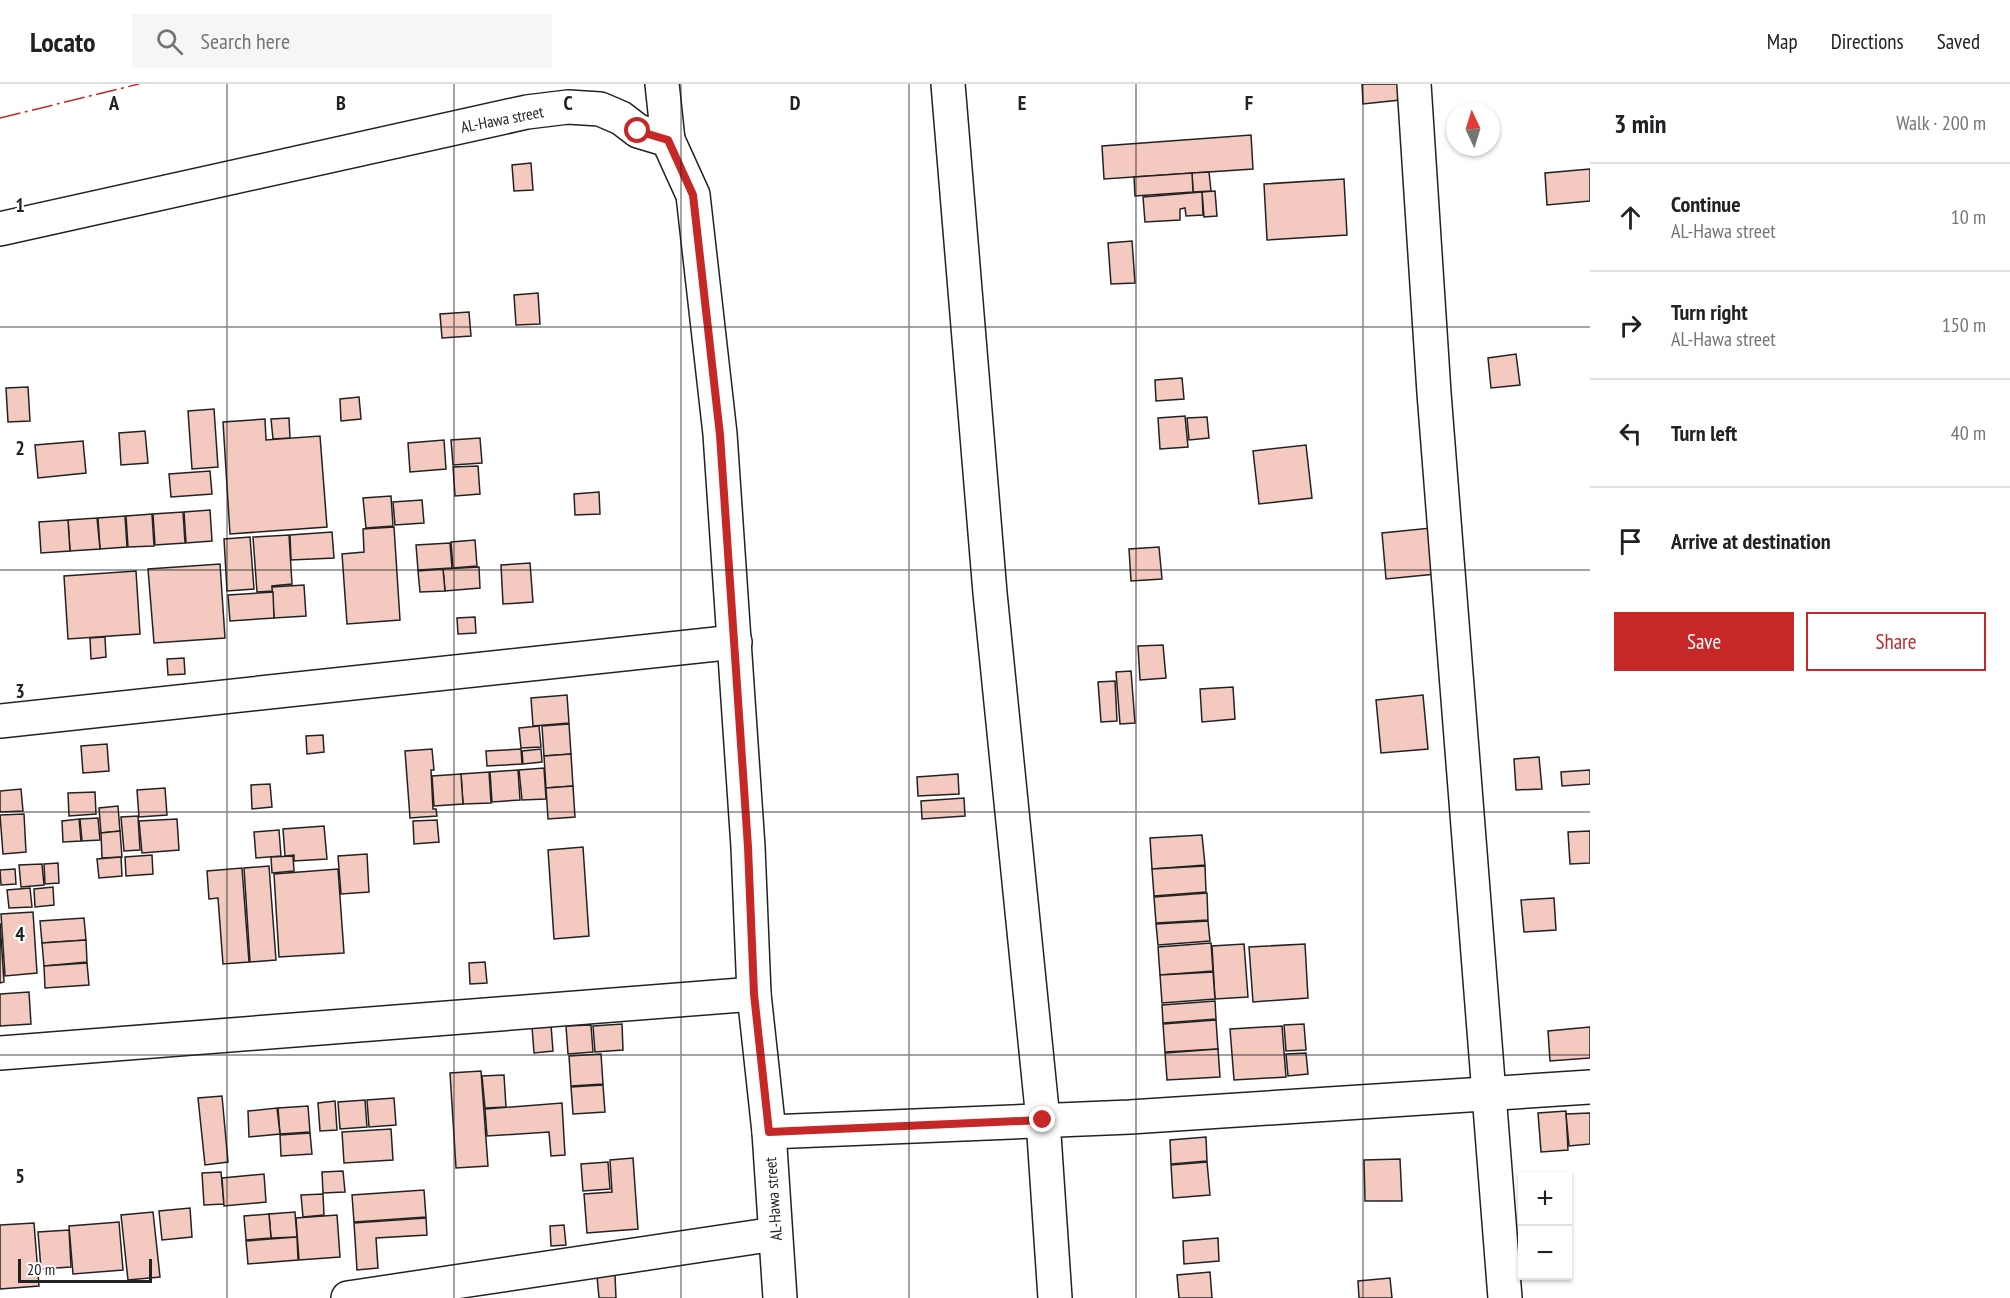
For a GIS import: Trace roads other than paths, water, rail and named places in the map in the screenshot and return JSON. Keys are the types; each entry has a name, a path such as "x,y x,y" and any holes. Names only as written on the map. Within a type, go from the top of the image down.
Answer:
{"street":[{"path":"662,84 668,140"},
{"path":"948,84 990,593 1043,1120 1055,1298"},
{"path":"1414,84 1434,393 1505,1298"},
{"name":"AL-Hawa street","path":"0,229 528,112 568,107 600,110 621,118 638,131 668,140 693,195 720,435 748,847 754,994 769,1132 780,1298"},
{"path":"0,721 735,642"},
{"path":"0,1053 754,994"},
{"path":"769,1132 1130,1117 1590,1087"},
{"path":"348,1298 776,1234"}]}
